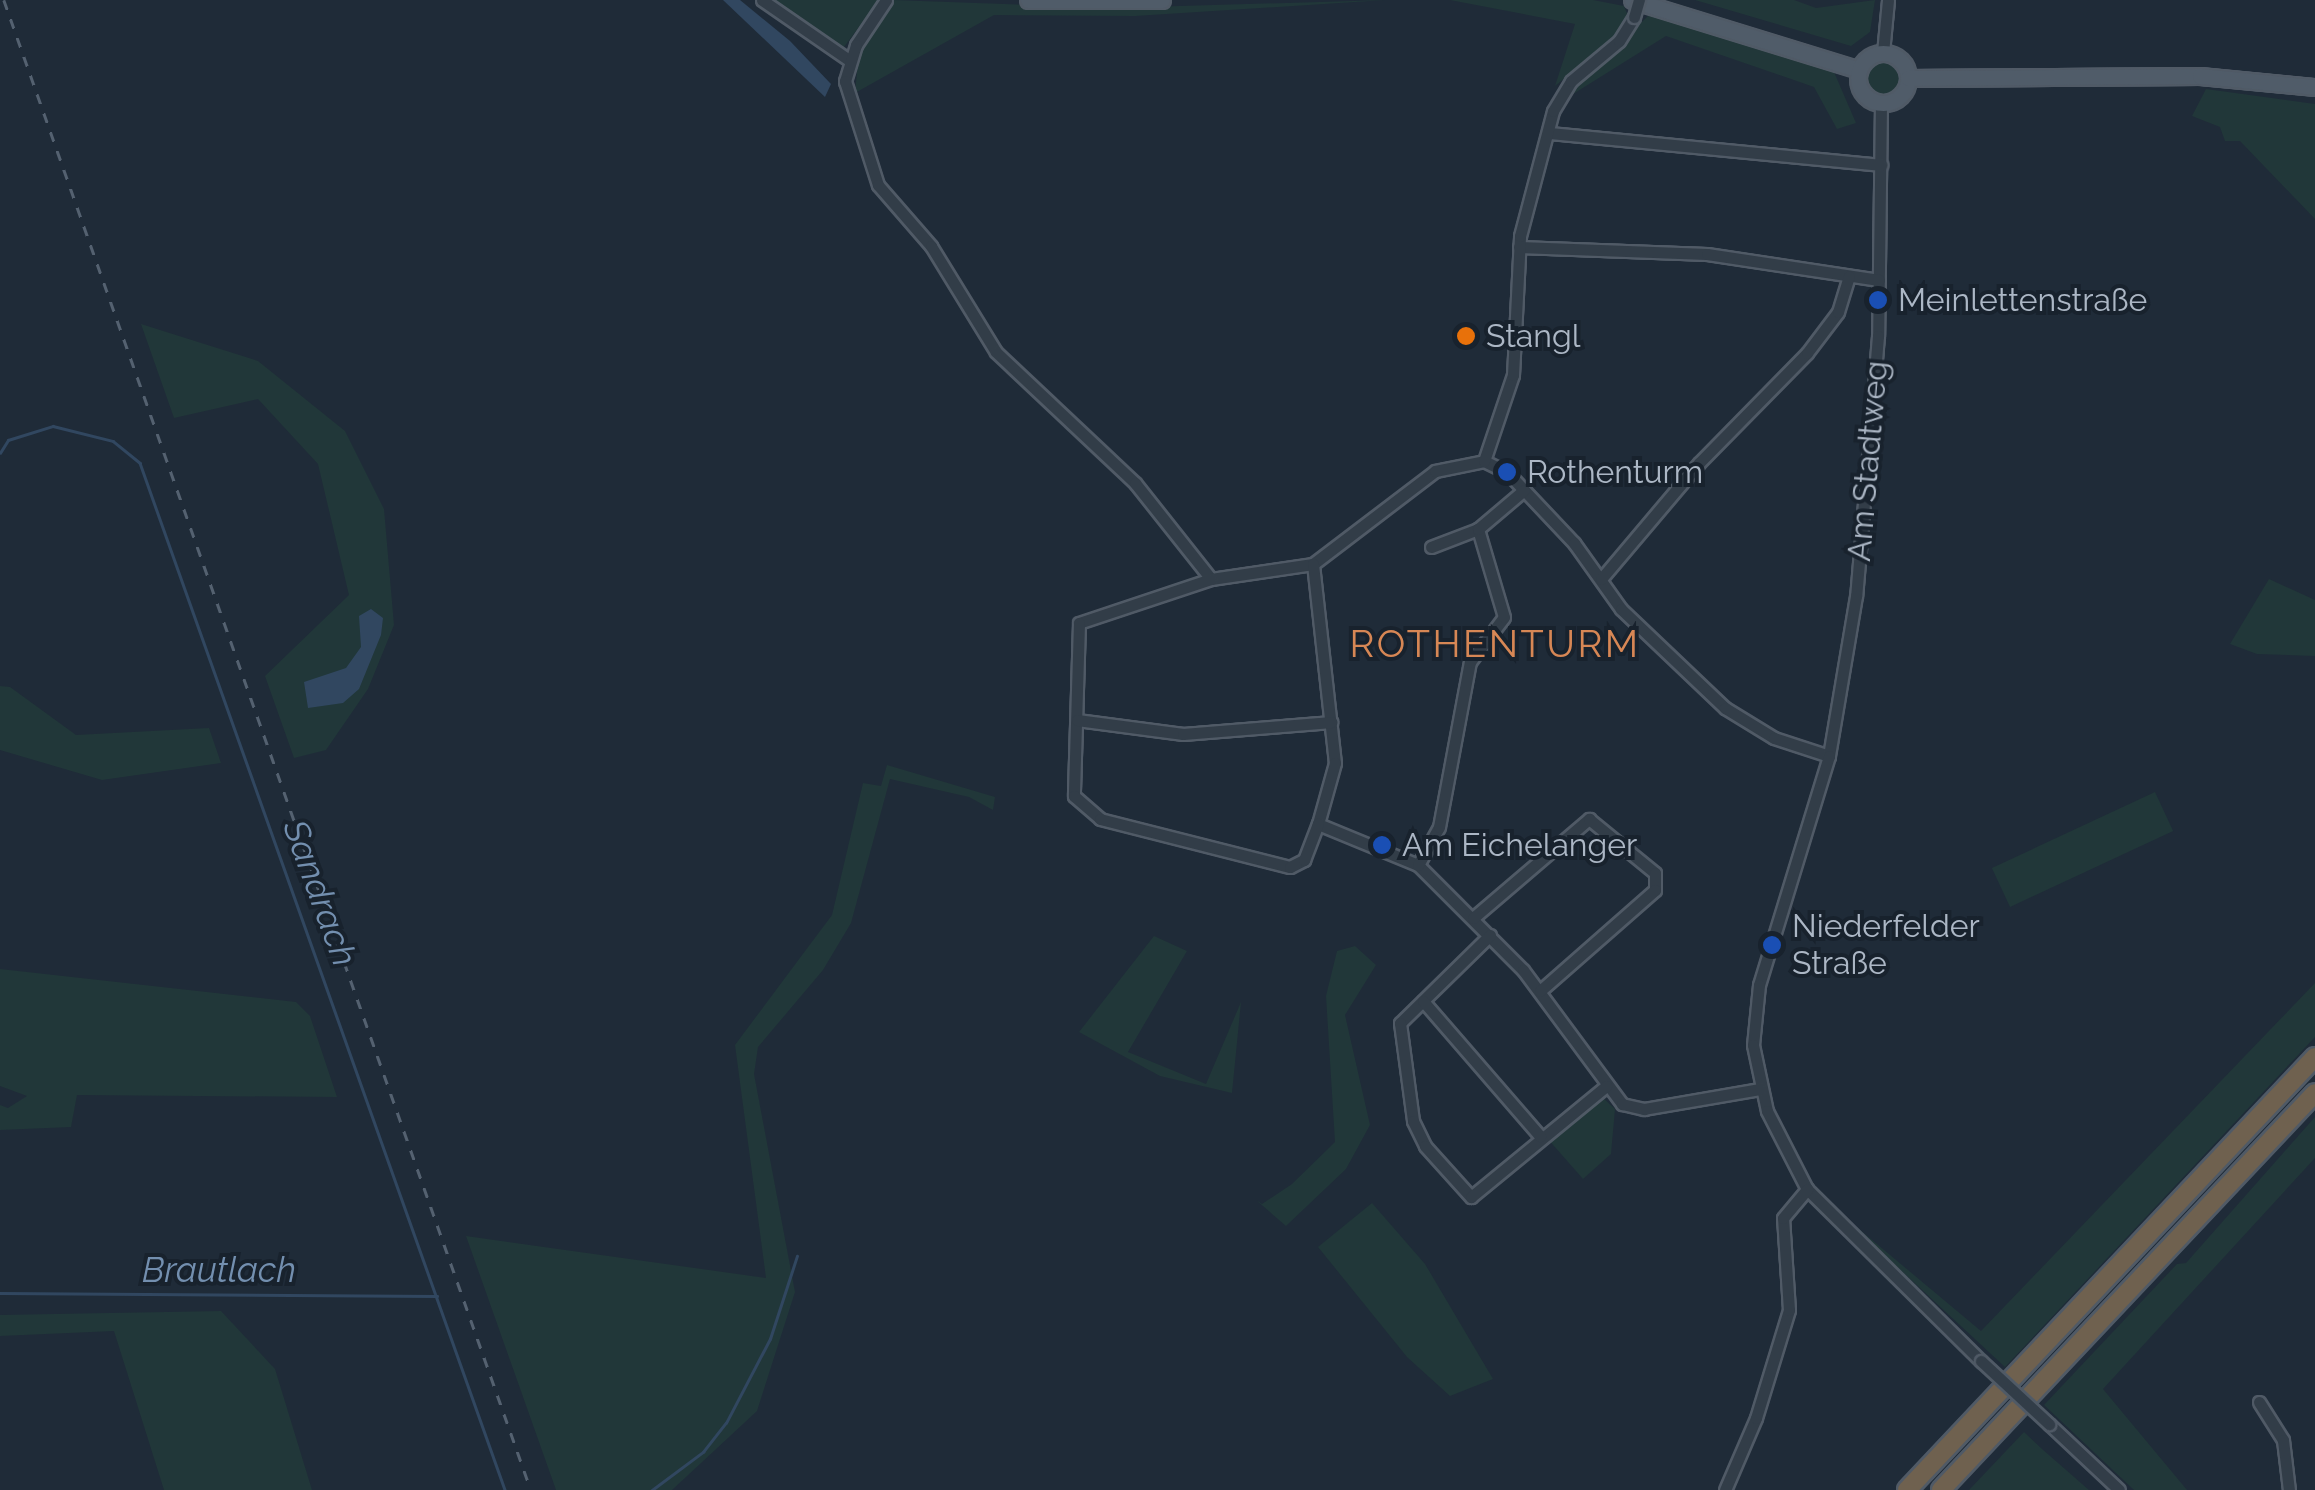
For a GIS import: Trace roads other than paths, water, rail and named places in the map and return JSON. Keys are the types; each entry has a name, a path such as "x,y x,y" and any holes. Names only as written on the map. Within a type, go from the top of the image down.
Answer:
{"highway":[{"path":"1907,1490 2315,1057"},
{"path":"1941,1490 2315,1093"}],"main road":[{"path":"1028,0 1162,0"},
{"path":"1635,0 1859,70"},
{"path":"1883,52 1900,59 1908,78 1901,96 1881,103 1862,92 1859,70 1883,52"},
{"path":"1908,78 2200,76 2315,87"}],"street":[{"path":"762,0 848,60"},
{"path":"886,0 848,60 848,102 878,185 931,246 987,342 1135,483 1210,579"},
{"path":"1484,461 1518,347 1519,247 1564,89 1619,41 1634,18 1635,0"},
{"path":"1883,52 1888,0"},
{"name":"Am Stadtweg","path":"1829,756 1863,532 1879,280 1881,103"},
{"path":"1550,133 1881,165"},
{"path":"1519,247 1707,254 1879,280"},
{"path":"1600,578 1700,462 1807,353 1838,312 1849,277"},
{"path":"1313,564 1332,722 1334,775 1304,860 1290,866 1100,819 1074,796 1078,623 1210,579 1313,564 1435,471 1484,461 1524,490 1600,578 1621,609 1729,710 1774,738 1829,756 1759,985 1753,1023 1760,1089 1806,1189 1981,1362 2119,1490"},
{"path":"1431,547 1478,529 1524,490"},
{"path":"1418,865 1442,815 1470,662 1489,642 1505,606 1478,529"},
{"path":"1077,720 1183,734 1332,722"},
{"path":"1473,918 1589,819 1654,873 1655,890 1540,991"},
{"path":"1318,824 1396,850 1418,865 1490,935 1540,991 1622,1104 1644,1109 1760,1089"},
{"path":"1490,935 1400,1023 1413,1121 1424,1146 1471,1197 1540,1136 1606,1086"},
{"path":"1423,1001 1540,1136"},
{"path":"1725,1490 1756,1418 1789,1310 1783,1218 1806,1189"},
{"path":"2260,1402 2283,1440 2289,1490"}],"water":[{"path":"723,0 740,0 790,41 831,84 825,97"},
{"path":"371,609 383,618 381,635 359,689 343,703 308,708 304,682 346,668 361,647 359,616"}],"waterway":[{"name":"Sandrach","path":"0,453 8,440 53,426 113,441 140,463 505,1490"},
{"path":"652,1490 703,1452 726,1423 770,1339 797,1256"},
{"name":"Brautlach","path":"0,1293 437,1296"}],"railway":[{"path":"4,0 531,1490"}],"place":[{"name":"Meinlettenstraße","path":"1878,300"},
{"name":"Stangl","path":"1466,336"},
{"name":"Rothenturm","path":"1507,472"},
{"name":"Am Eichelanger","path":"1382,845"},
{"name":"Niederfelder Straße","path":"1772,945"}],"district":[{"name":"ROTHENTURM","path":"1495,644"}]}
